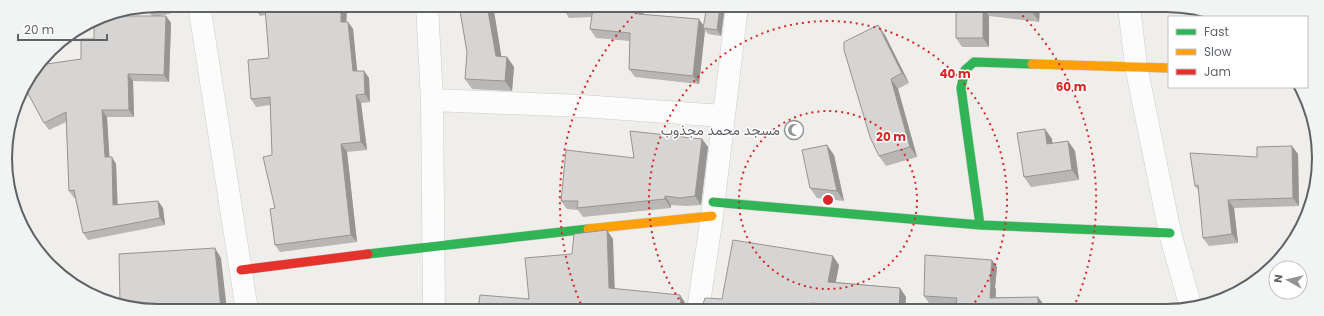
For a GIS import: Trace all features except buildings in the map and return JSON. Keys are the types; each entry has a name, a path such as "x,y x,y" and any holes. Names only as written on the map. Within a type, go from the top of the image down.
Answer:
{"street":[{"path":"200,12 246,304"},
{"path":"427,12 432,100 434,304"},
{"path":"699,304 713,209 736,12"},
{"path":"1130,12 1136,66 1170,232 1190,302"},
{"path":"980,225 961,88 965,70 974,62 1168,68"},
{"path":"432,100 582,106 724,116"},
{"path":"241,270 713,209 980,225 1170,232"}],"traffic: fast":[{"path":"980,225 961,88 965,70 974,62 1032,64"},
{"path":"713,202 980,225 1170,233"},
{"path":"368,254 588,229"}],"traffic: slow":[{"path":"1032,64 1168,68"},
{"path":"588,229 712,216"}],"traffic: jam":[{"path":"241,270 368,254"}],"place":[{"name":"مسجد محمد مجذوب","path":"794,130"}]}
